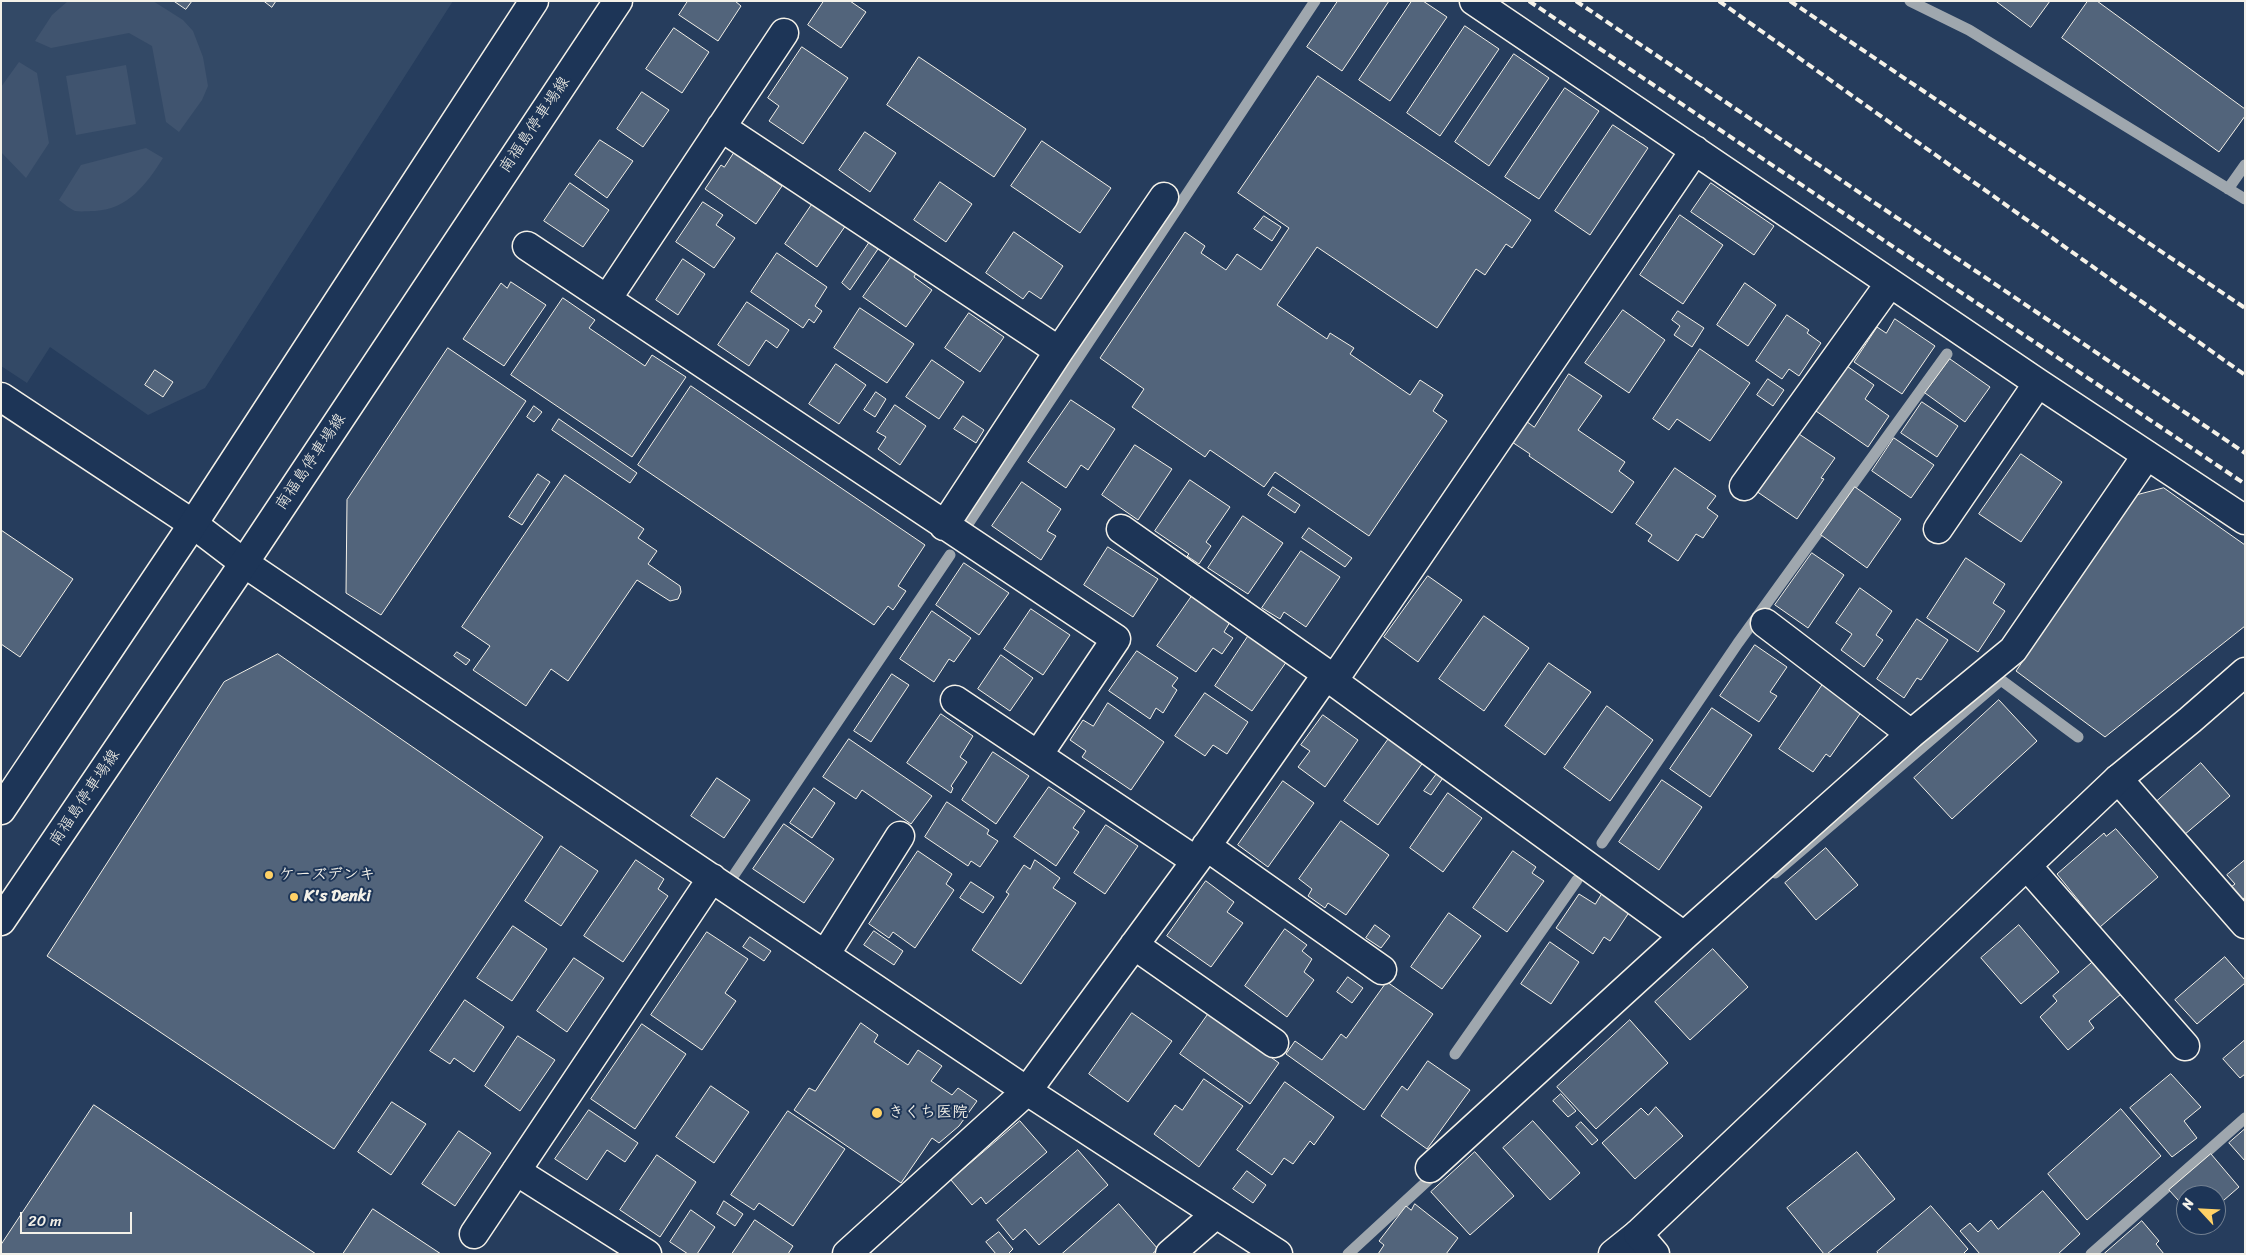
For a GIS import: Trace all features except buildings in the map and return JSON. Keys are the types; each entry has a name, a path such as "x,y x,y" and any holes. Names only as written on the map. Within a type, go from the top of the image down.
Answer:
{"street":[{"path":"1,810 193,524 534,1"},
{"name":"南福島停車場線","path":"1,921 244,563 618,1"},
{"path":"1474,1 2038,383 2245,520"},
{"path":"607,299 784,33"},
{"path":"721,127 1059,350"},
{"path":"847,1254 1027,1091 1330,677 1695,150"},
{"path":"944,526 1059,350 1164,197"},
{"path":"527,246 1116,639 1038,755"},
{"path":"1744,486 1890,282"},
{"path":"1938,529 2038,383"},
{"path":"1,397 193,524 244,563 1027,1091 1278,1254"},
{"path":"1430,1168 1684,936 1911,734 2013,650 2147,455"},
{"path":"1121,529 1330,677 1684,936"},
{"path":"1764,623 1911,734"},
{"path":"1613,1254 1647,1244 2027,866 2118,779 2245,672"},
{"path":"956,700 1038,755 1201,854 1382,970"},
{"path":"2118,779 2245,924"},
{"path":"825,955 900,836"},
{"path":"2027,866 2186,1046"},
{"path":"474,1234 712,878"},
{"path":"1134,945 1274,1043"},
{"path":"516,1171 647,1254"},
{"path":"1170,1254 1216,1214"}],"shaded area":[{"path":"1,1 453,1 205,388 148,415 50,347 27,383 1,366"},
{"path":"68,1 153,1 183,20 193,31 203,57 208,86 202,100 179,132 166,122 152,46 129,33 51,48 35,41 52,15"},
{"path":"19,62 37,73 49,143 26,178 1,152 1,87"},
{"path":"126,65 136,124 76,135 66,76"},
{"path":"146,148 163,158 143,186 117,206 95,211 75,211 59,200 81,165"}],"waterway":[{"path":"966,527 1315,1"},
{"path":"1910,1 1969,30 2245,199"},
{"path":"2228,189 2245,165"},
{"path":"1602,843 1738,643 1947,354"},
{"path":"734,875 950,555"},
{"path":"1775,873 2001,680 2078,737"},
{"path":"1455,1054 1577,880"},
{"path":"2091,1254 2245,1118"},
{"path":"1348,1254 1437,1172"}],"railway":[{"path":"1529,1 2245,484"},
{"path":"1576,1 2245,453"},
{"path":"1719,1 2245,375"},
{"path":"1790,1 2245,308"}],"place":[{"name":"ケーズデンキ","path":"269,875"},
{"name":"K's Denki","path":"294,897"},
{"name":"きくち医院","path":"877,1113"}]}
